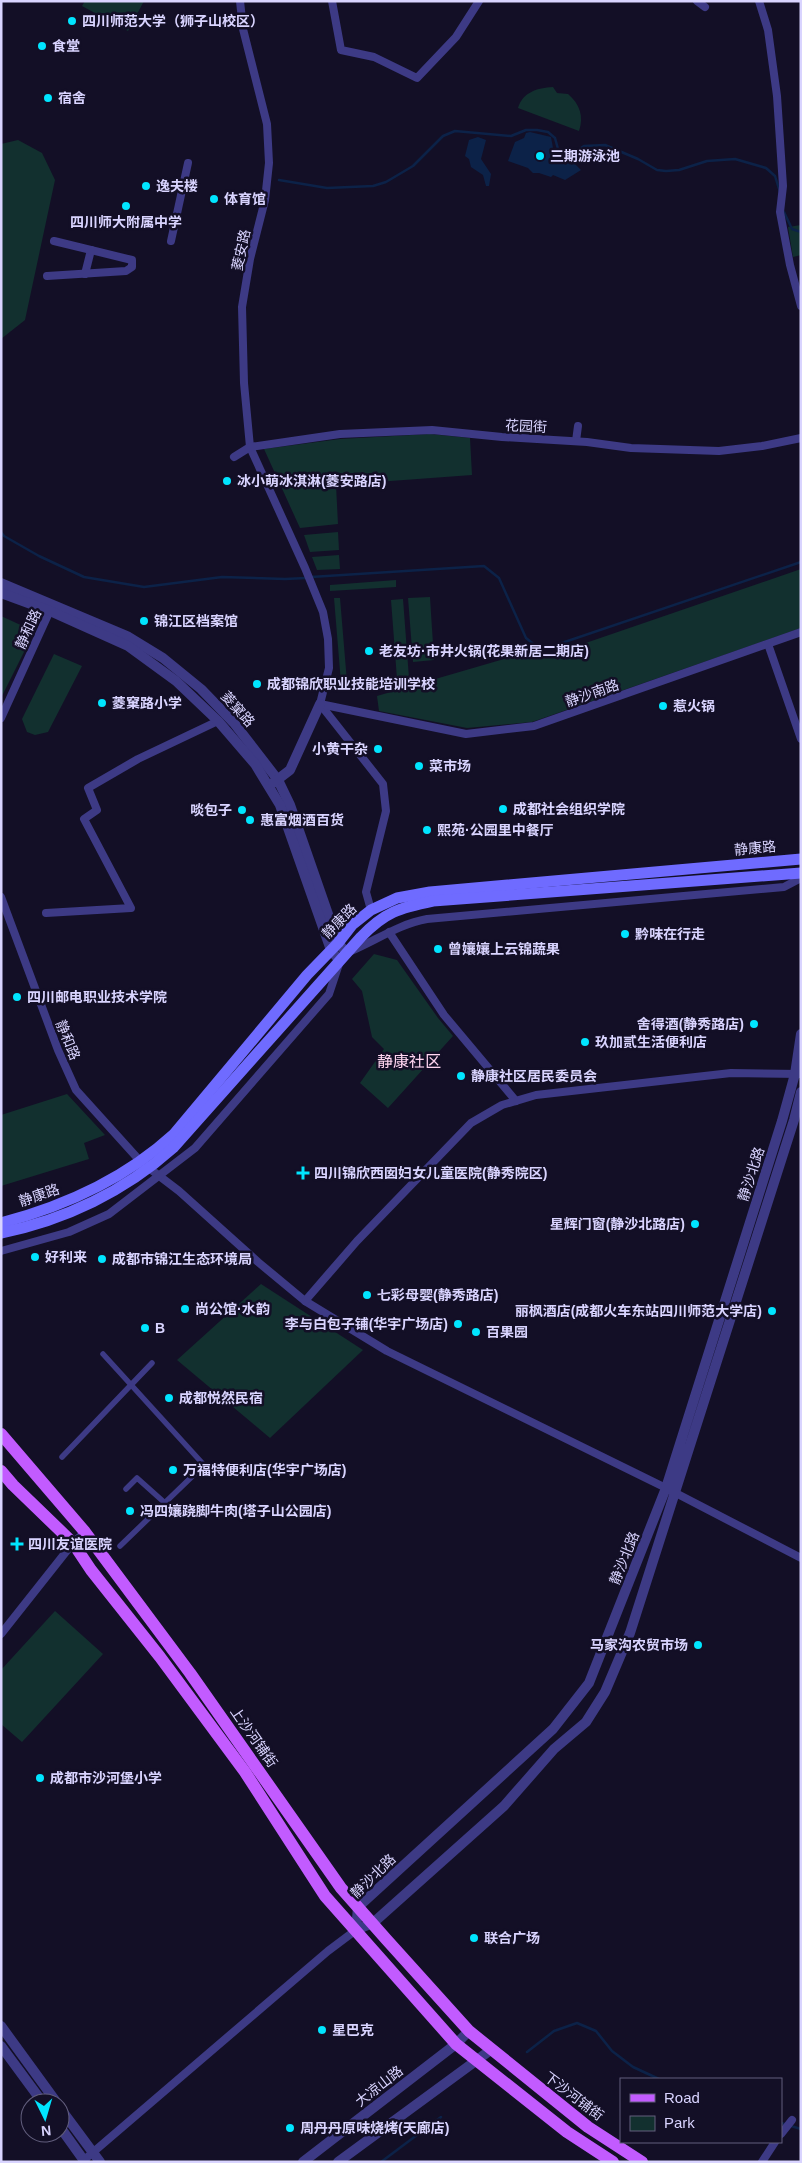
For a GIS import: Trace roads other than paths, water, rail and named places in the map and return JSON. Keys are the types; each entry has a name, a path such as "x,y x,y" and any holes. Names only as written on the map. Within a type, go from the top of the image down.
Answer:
{"main road":[{"name":"静康路","path":"1,1223 66,1202 150,1169 174,1134 308,974 352,925 371,910 397,898 430,892 801,859"},
{"name":"静康路","path":"1,1234 33,1226 85,1206 131,1182 150,1169 173,1148 378,919 410,906 432,900 801,873"},
{"name":"上沙河铺街","path":"1,1434 85,1532 190,1673 341,1888 469,2031 492,2049"},
{"name":"上沙河铺街","path":"1,1471 73,1543 160,1657 245,1772 325,1896 456,2044 478,2061"},
{"name":"下沙河铺街","path":"492,2049 588,2127 642,2162"},
{"path":"478,2061 568,2132 613,2162"}],"street":[{"name":"菱安路","path":"240,1 243,29 267,124 269,163 265,200 250,259 242,307 244,383 250,447 323,612 328,639 329,668 320,704"},
{"path":"332,1 341,50 374,57 417,78 456,37 479,1"},
{"path":"696,1 705,7"},
{"path":"759,1 768,30 777,96 783,186 780,212 790,265 801,306"},
{"path":"171,241 188,163"},
{"path":"47,276 126,271 132,267 132,260 54,241"},
{"path":"85,274 92,250"},
{"path":"576,441 578,426"},
{"name":"花园街","path":"250,447 340,434 432,430 502,437 576,441 631,448 719,451 762,446 801,438"},
{"path":"234,457 250,447"},
{"name":"菱窠路","path":"1,583 128,646 176,681 218,721 255,764 280,805 335,946 342,957"},
{"name":"菱窠路","path":"1,593 52,608 127,636 164,658 201,689 234,723 278,780 290,805 335,946"},
{"name":"静和路","path":"1,718 52,608"},
{"name":"静沙南路","path":"320,704 466,734 534,726 801,632"},
{"path":"768,644 801,739"},
{"path":"268,786 290,770 320,704 383,784 386,812 366,892 371,910"},
{"path":"46,913 131,908 84,819 97,810 88,788 138,759 218,721"},
{"path":"1,1251 69,1232 109,1214 150,1169 196,1148 329,994 342,957 389,932 411,922 427,919 784,887 801,878"},
{"name":"静和路","path":"1,897 58,1050 76,1090 150,1169 179,1191 258,1262 305,1301 387,1351 801,1558"},
{"path":"389,932 444,1014 516,1101"},
{"name":"静沙北路","path":"801,1034 798,1074 782,1121 670,1491 630,1633 605,1692 586,1722 554,1749 504,1806 373,1923 356,1930 358,1907 553,1729 589,1683 670,1491 788,1139 801,1092"},
{"path":"305,1301 358,1241 471,1123 502,1105 536,1095 731,1073 798,1074"},
{"path":"103,1354 204,1465 120,1546"},
{"path":"62,1457 152,1363"},
{"path":"126,1489 137,1478 165,1503"},
{"path":"1,1634 73,1543 85,1532"},
{"path":"70,2141 84,2161 92,2151 356,1930"},
{"path":"1,2026 50,2093"},
{"name":"大凉山路","path":"303,2162 456,2044 469,2031"},
{"path":"1,2046 35,2093"},
{"path":"338,2162 492,2049"},
{"path":"782,2132 792,2120"},
{"path":"70,2121 100,2162"},
{"path":"762,2162 774,2143"}],"water":[{"name":"三期游泳池","path":"530,132 551,137 553,148 559,155 573,156 575,164 581,170 565,180 553,175 551,177 533,173 528,168 508,161 515,142 524,138 526,133"},
{"path":"478,137 486,140 481,159 491,174 489,186 486,186 483,175 471,167 469,159 465,156 469,140"}],"waterway":[{"path":"279,180 327,188 373,186 386,182 413,166 443,136 455,131 511,136 526,130 537,130 548,132 555,138 558,149 565,153 572,154 584,146 605,145 638,159 657,170 679,170 707,161 735,159 766,168 775,176 780,192"},
{"path":"784,212 792,229 801,232"},
{"path":"1,532 4,536 39,556 84,577 144,587 222,577 306,578"},
{"path":"311,577 484,566 499,578 526,638 541,650 801,562"},
{"path":"527,2052 554,2031 577,2023 596,2031 612,2051 633,2067 657,2078"},
{"path":"381,2162 441,2117"},
{"path":"782,2123 801,2129"}],"place":[{"name":"四川师范大学（狮子山校区）","path":"72,21"},
{"name":"食堂","path":"42,46"},
{"name":"宿舍","path":"48,98"},
{"name":"三期游泳池","path":"540,156"},
{"name":"逸夫楼","path":"146,186"},
{"name":"体育馆","path":"214,199"},
{"name":"四川师大附属中学","path":"126,206"},
{"name":"冰小萌冰淇淋(菱安路店)","path":"227,481"},
{"name":"锦江区档案馆","path":"144,621"},
{"name":"老友坊·市井火锅(花果新居二期店)","path":"369,651"},
{"name":"成都锦欣职业技能培训学校","path":"257,684"},
{"name":"菱窠路小学","path":"102,703"},
{"name":"惹火锅","path":"663,706"},
{"name":"小黄干杂","path":"378,749"},
{"name":"菜市场","path":"419,766"},
{"name":"成都社会组织学院","path":"503,809"},
{"name":"啖包子","path":"242,810"},
{"name":"惠富烟酒百货","path":"250,820"},
{"name":"熙苑·公园里中餐厅","path":"427,830"},
{"name":"黔味在行走","path":"625,934"},
{"name":"曾孃孃上云锦蔬果","path":"438,949"},
{"name":"四川邮电职业技术学院","path":"17,997"},
{"name":"舍得酒(静秀路店)","path":"754,1024"},
{"name":"玖加贰生活便利店","path":"585,1042"},
{"name":"静康社区居民委员会","path":"461,1076"},
{"name":"四川锦欣西囡妇女儿童医院(静秀院区)","path":"303,1173"},
{"name":"星辉门窗(静沙北路店)","path":"695,1224"},
{"name":"好利来","path":"35,1257"},
{"name":"成都市锦江生态环境局","path":"102,1259"},
{"name":"七彩母婴(静秀路店)","path":"367,1295"},
{"name":"尚公馆·水韵","path":"185,1309"},
{"name":"丽枫酒店(成都火车东站四川师范大学店)","path":"772,1311"},
{"name":"李与白包子铺(华宇广场店)","path":"458,1324"},
{"name":"B","path":"145,1328"},
{"name":"百果园","path":"476,1332"},
{"name":"成都悦然民宿","path":"169,1398"},
{"name":"万福特便利店(华宇广场店)","path":"173,1470"},
{"name":"冯四孃跷脚牛肉(塔子山公园店)","path":"130,1511"},
{"name":"四川友谊医院","path":"17,1544"},
{"name":"马家沟农贸市场","path":"698,1645"},
{"name":"成都市沙河堡小学","path":"40,1778"},
{"name":"联合广场","path":"474,1938"},
{"name":"星巴克","path":"322,2030"},
{"name":"周丹丹原味烧烤(天廊店)","path":"290,2128"}],"district":[{"name":"静康社区","path":"409,1061"}]}
